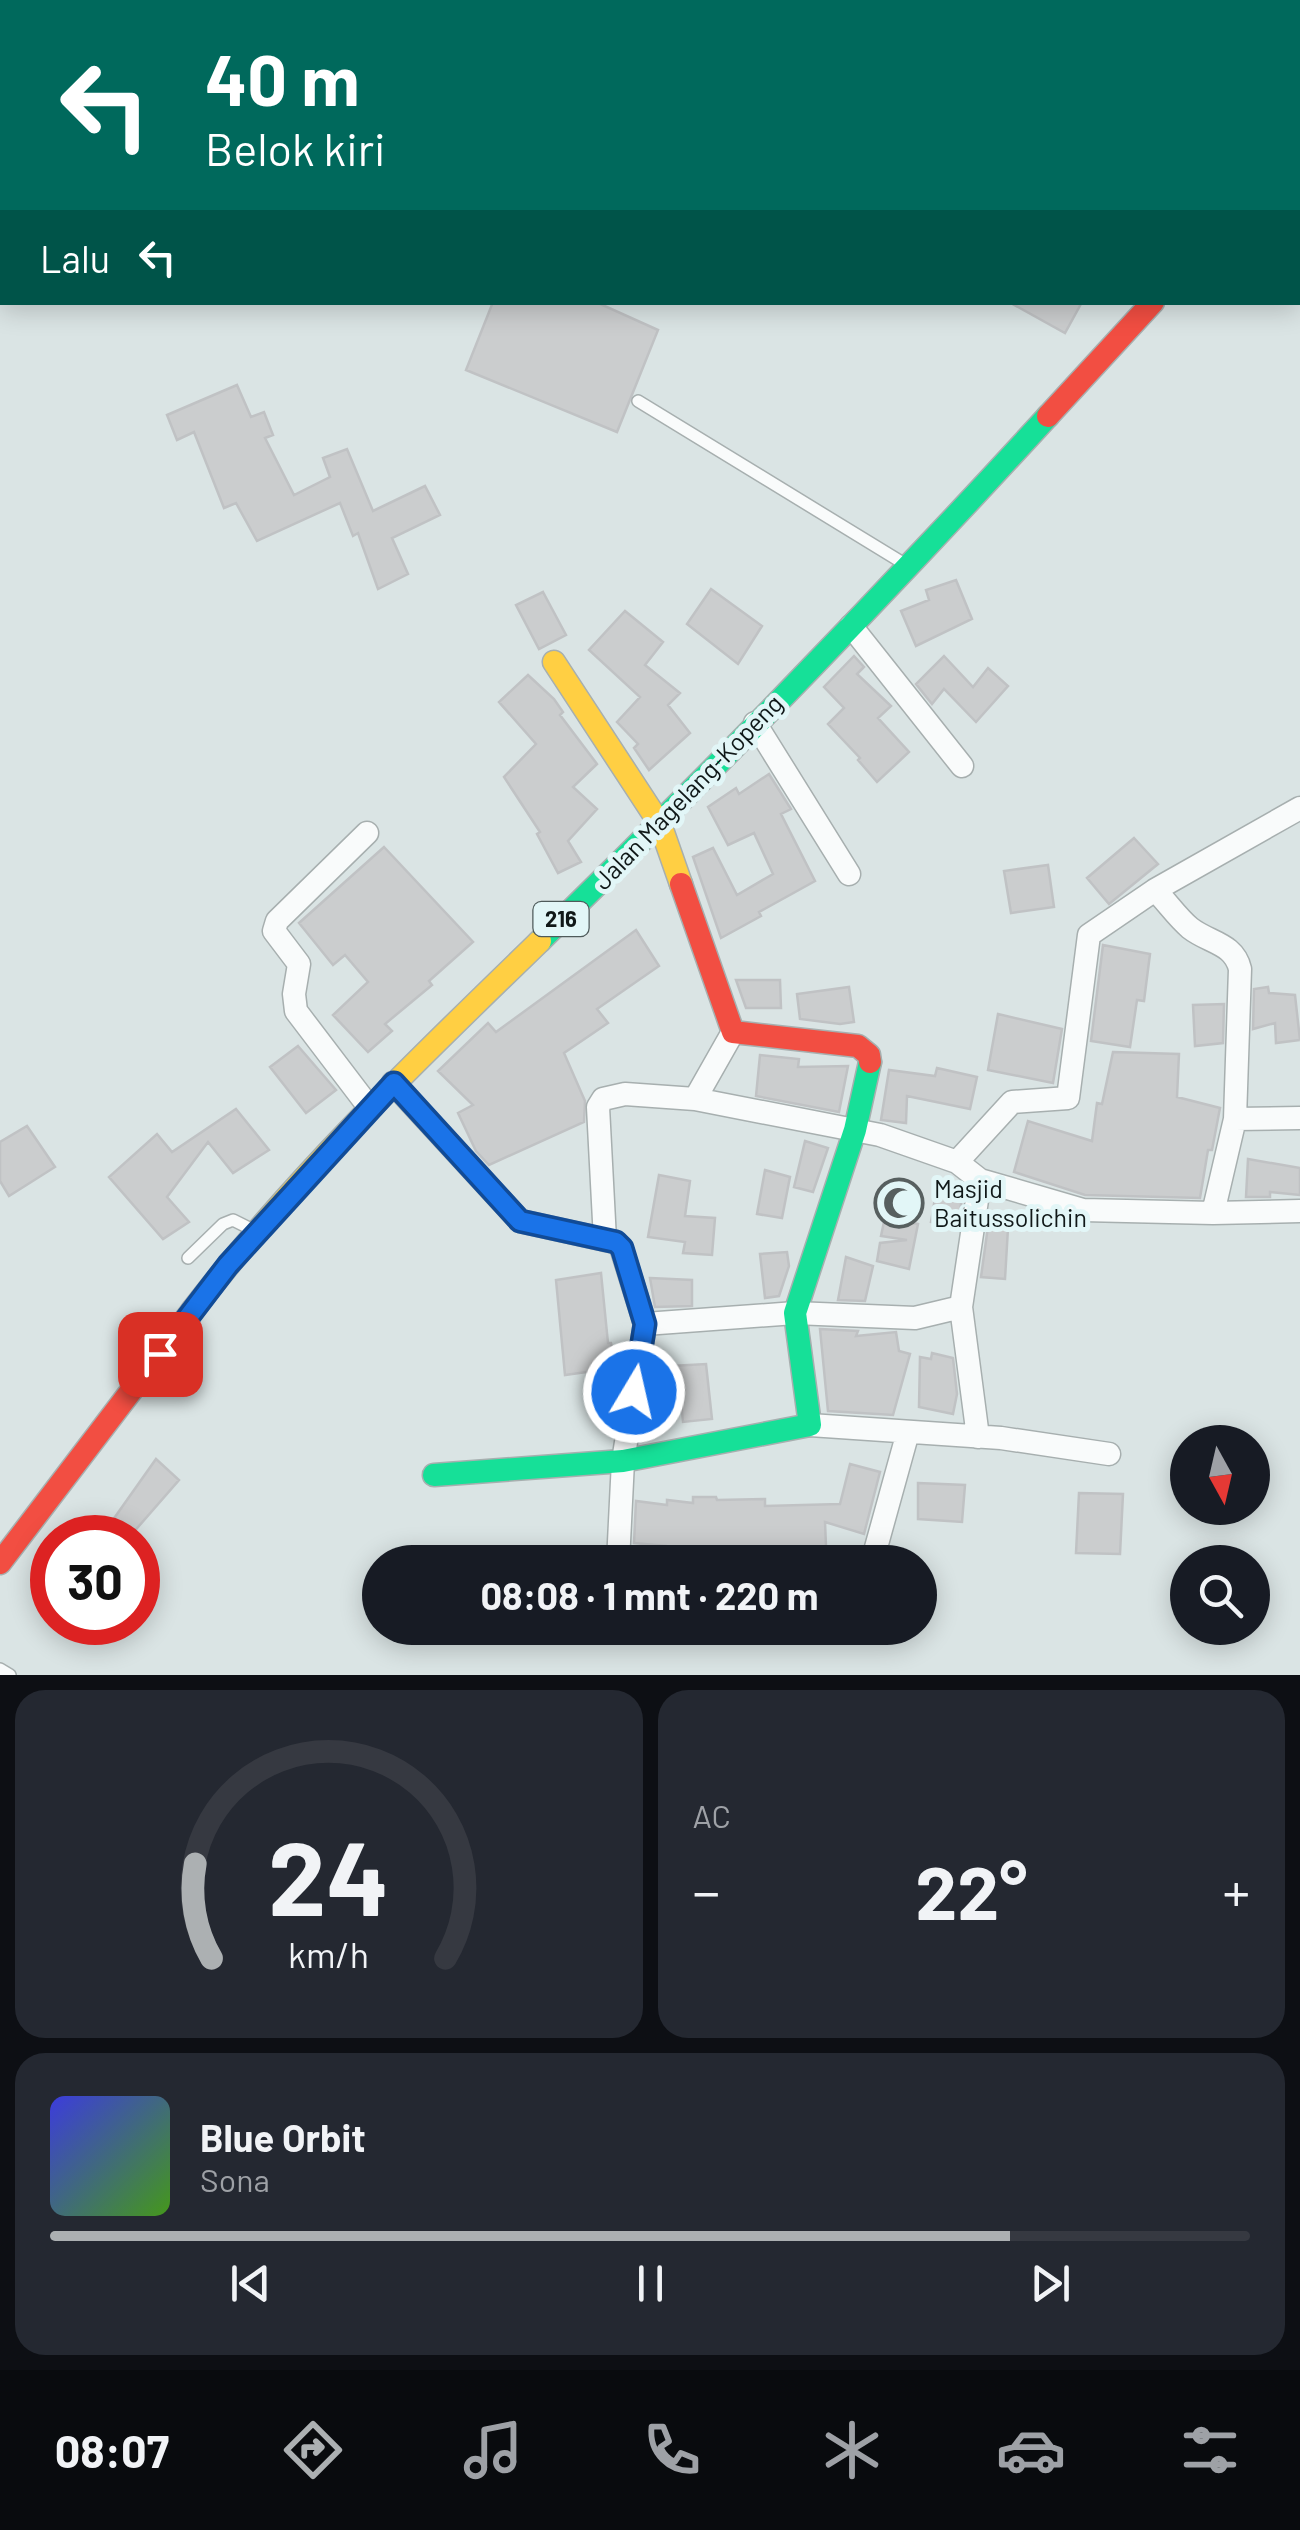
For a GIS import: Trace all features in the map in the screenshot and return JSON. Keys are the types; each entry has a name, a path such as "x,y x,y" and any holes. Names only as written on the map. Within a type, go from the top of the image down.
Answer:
{"main road":[{"name":"Jalan Magelang-Kopeng","path":"0,1563 228,1265 369,1107 660,824 909,567 1150,305"},
{"path":"434,1475 623,1461 810,1426 796,1313 854,1130 870,1065 865,1050 858,1046 733,1032 660,824 554,662"}],"street":[{"path":"851,626 962,766"},
{"path":"755,723 849,874"},
{"path":"958,1162 1012,1102 1068,1098 1089,935 1155,890 1300,808"},
{"path":"367,833 277,921 274,931 299,964 294,994 296,1011 369,1107"},
{"path":"1155,890 1188,926 1228,948 1238,958 1240,969 1235,1119 1213,1214"},
{"path":"695,1099 733,1032"},
{"path":"394,1083 520,1221 605,1240 622,1248 645,1324 623,1461 619,1545"},
{"path":"605,1240 598,1107 604,1099 625,1094 695,1099 880,1135 958,1162 980,1180 1083,1210 1213,1214 1300,1210"},
{"path":"1235,1119 1300,1118"},
{"path":"978,1436 961,1307 980,1180"},
{"path":"645,1324 796,1313 915,1318 961,1307"},
{"path":"810,1426 978,1436 1110,1454"},
{"path":"876,1545 908,1432"}],"lane":[{"path":"638,401 909,567"},
{"path":"188,1258 232,1220 257,1234"},
{"path":"0,1668 10,1675"}],"building":[{"path":"492,305 603,305 658,330 617,432 466,370"},
{"path":"1014,305 1080,305 1065,333"},
{"path":"237,385 251,417 264,412 273,435 265,438 294,495 330,477 323,458 347,449 373,511 425,486 440,515 392,538 408,574 378,589 358,533 353,536 340,503 257,541 236,503 224,508 194,432 177,440 167,415"},
{"path":"956,580 972,619 916,646 901,611 929,600 926,590"},
{"path":"711,589 762,626 738,664 687,624"},
{"path":"543,592 566,635 539,649 516,605"},
{"path":"625,611 663,642 645,665 680,693 668,705 690,733 649,770 634,748 638,744 617,722 640,697 589,650"},
{"path":"854,656 864,667 857,674 891,706 878,718 909,752 877,782 828,724 844,708 824,687"},
{"path":"944,656 973,687 988,668 1008,686 976,722 944,689 932,704 916,684"},
{"path":"528,675 554,699 563,712 560,715 597,764 573,787 597,809 568,841 581,862 558,873 537,834 540,832 504,777 536,744 499,702"},
{"path":"769,774 791,809 781,814 815,881 721,938 693,857 713,848 737,895 773,874 754,833 728,845 708,807 736,788 739,794"},
{"path":"1134,838 1158,864 1109,904 1087,878"},
{"path":"384,847 473,942 429,981 432,985 385,1024 392,1031 368,1052 333,1015 368,982 345,955 333,965 299,923"},
{"path":"1048,865 1054,907 1011,913 1004,871"},
{"path":"636,930 659,966 597,1009 608,1023 564,1053 585,1101 584,1122 489,1165 476,1151 458,1113 473,1105 438,1071 488,1023 496,1032"},
{"path":"1103,945 1150,954 1144,1001 1137,1000 1130,1047 1091,1041"},
{"path":"736,980 780,980 781,1008 746,1008"},
{"path":"849,987 854,1022 800,1019 797,994"},
{"path":"1268,987 1269,993 1295,995 1300,1040 1276,1043 1275,1023 1253,1029 1254,989"},
{"path":"1224,1004 1223,1043 1195,1046 1193,1005"},
{"path":"998,1014 1062,1029 1053,1083 988,1070"},
{"path":"298,1046 336,1090 306,1113 270,1067"},
{"path":"1113,1052 1179,1054 1177,1097 1220,1108 1200,1198 1085,1195 1014,1172 1028,1121 1092,1141 1097,1103 1102,1104"},
{"path":"760,1055 799,1059 798,1067 848,1066 839,1112 756,1096"},
{"path":"937,1068 977,1077 970,1109 907,1096 906,1123 881,1120 889,1070 935,1076"},
{"path":"236,1109 269,1150 233,1173 208,1142 167,1197 189,1222 163,1239 109,1177 157,1134 172,1152"},
{"path":"27,1126 55,1167 9,1196 0,1181 0,1142"},
{"path":"805,1141 828,1148 813,1192 794,1187"},
{"path":"1248,1159 1300,1168 1300,1195 1270,1192 1270,1197 1246,1197"},
{"path":"765,1170 790,1177 782,1218 757,1214"},
{"path":"659,1175 690,1181 685,1216 715,1218 712,1255 683,1253 685,1242 648,1237"},
{"path":"936,1192 962,1199 957,1226 931,1222"},
{"path":"885,1217 918,1224 909,1269 877,1261 880,1243 907,1240 881,1236"},
{"path":"988,1226 1008,1228 1005,1279 981,1277"},
{"path":"787,1252 789,1266 779,1296 765,1298 760,1254"},
{"path":"846,1257 873,1266 865,1301 838,1300"},
{"path":"601,1273 608,1343 615,1368 565,1375 556,1280"},
{"path":"650,1278 692,1280 692,1306 655,1307"},
{"path":"820,1329 858,1331 856,1336 896,1332 899,1351 910,1354 893,1415 828,1411"},
{"path":"932,1353 953,1358 957,1394 953,1414 919,1407 920,1357 931,1359"},
{"path":"706,1364 712,1419 683,1422 682,1411 646,1415 653,1367"},
{"path":"156,1459 179,1480 149,1515 116,1515"},
{"path":"850,1464 880,1472 864,1534 825,1522 826,1545 634,1543 636,1501 667,1505 667,1500 693,1503 693,1497 716,1497 765,1499 765,1506 840,1504"},
{"path":"918,1483 965,1485 962,1522 918,1519"},
{"path":"1079,1493 1123,1494 1120,1554 1076,1553"}],"traffic: fast":[{"path":"540,941 797,682 1048,416"},
{"path":"434,1475 623,1461 810,1425 795,1313 855,1130 870,1062"}],"traffic: slow":[{"path":"554,662 660,824 681,884"},
{"path":"192,1311 316,1166 540,941"}],"traffic: jam":[{"path":"1048,416 1150,305"},
{"path":"681,884 733,1032 858,1046 869,1055 870,1062"},
{"path":"0,1563 192,1311"}],"place":[{"name":"Masjid Baitussolichin","path":"899,1203"}],"route":[{"path":"160,1354 228,1265 394,1083 513,1216 527,1224 616,1242 622,1248 645,1324 634,1392"}]}
